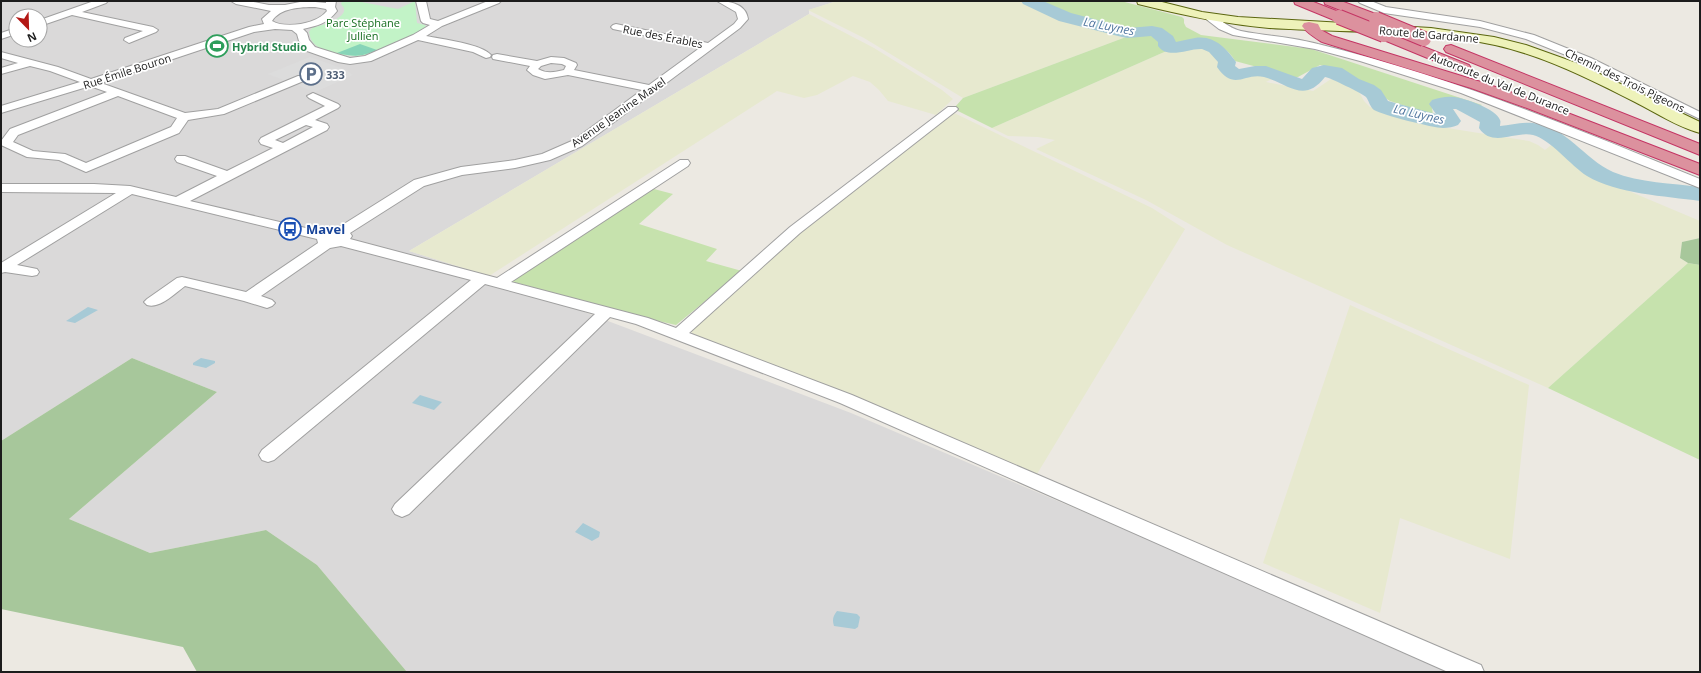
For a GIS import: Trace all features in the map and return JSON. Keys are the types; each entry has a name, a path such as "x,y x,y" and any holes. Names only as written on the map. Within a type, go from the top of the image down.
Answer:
{"highway":[{"name":"Autoroute du Val de Durance","path":"1300,1 1323,25 1384,35 1700,165"},
{"name":"Autoroute du Val de Durance","path":"1330,1 1700,150"},
{"path":"1323,25 1315,32 1327,39 1476,85 1533,105 1700,170"}],"main road":[{"name":"Route de Gardanne","path":"1144,1 1209,17 1249,22 1444,33 1507,44 1570,64 1700,128"}],"street":[{"path":"48,20 103,1"},
{"path":"236,1 272,10 294,6 328,3 332,11 330,14 325,18 298,30 304,41 311,49 342,60 350,61 367,59 418,37 439,24 496,1"},
{"path":"421,1 426,21 439,24"},
{"path":"726,3 744,1"},
{"name":"Chemin des Trois Pigeons","path":"1363,1 1384,10 1480,24 1530,37 1587,60 1700,116"},
{"name":"Avenue Jeanine Mavel","path":"248,297 333,238 420,183 461,172 546,158 578,143 737,26 743,19 744,15 741,11 726,3"},
{"name":"Rue Émile Bouron","path":"252,29 267,19 272,10"},
{"path":"71,12 153,30 129,40"},
{"path":"1209,17 1222,27 1237,33 1323,48 1465,91 1606,145 1700,184"},
{"path":"267,19 269,24 274,26"},
{"name":"Rue Émile Bouron","path":"1,110 252,29 274,26 298,30"},
{"name":"Rue des Érables","path":"616,27 710,46"},
{"path":"418,37 476,50 486,55"},
{"path":"1,56 54,69 184,117 220,112 302,78"},
{"path":"497,57 537,64 550,60 564,61 572,65 568,72"},
{"path":"1,71 28,63"},
{"path":"537,64 532,70 539,75 553,76 568,72 651,89"},
{"path":"116,93 14,132 6,143 31,154 61,158 86,168 176,130 184,117"},
{"path":"283,148 265,141 334,106 313,96"},
{"path":"678,335 795,230 952,109"},
{"path":"179,201 323,127 306,121"},
{"path":"181,159 228,176"},
{"path":"268,455 490,281 684,162"},
{"path":"1,188 94,188 130,190 333,238 642,321 846,399 1473,672"},
{"path":"3,268 130,190"},
{"path":"3,268 32,272"},
{"path":"152,302 182,282 248,297 267,303"},
{"path":"402,508 606,312"}],"shaded area":[{"path":"1,1 837,1 809,10 809,14 409,251 489,276 851,413 1460,672 407,672 317,565 266,530 150,553 69,519 217,392 132,358 1,441"},
{"name":"333","path":"310,57 347,70 353,75 315,92 268,74"}],"green space":[{"name":"Parc Stéphane Jullien","path":"344,1 356,1 398,9 415,1 417,23 425,25 426,28 365,55 353,56 337,54 322,49 311,40 309,32 312,28 337,19 344,12 344,8 341,3"},
{"path":"837,1 1027,1 1064,17 1134,34 963,98 864,38 808,10"},
{"path":"1031,1 1121,1 1182,17 1186,27 1201,35 1303,48 1305,47 1482,105 1477,108 1443,99 1431,101 1433,115 1390,101 1343,72 1320,65 1298,77 1294,77 1235,61 1222,47 1210,43 1197,42 1170,46 1169,40 1156,31 1130,32 1094,24 1066,16"},
{"path":"809,14 874,48 942,90 953,99 936,115 888,101 870,82 853,76 817,95 804,98 777,91 489,276 409,251"},
{"path":"1148,32 1156,33 1164,39 1165,47 1171,49 992,128 956,110 955,107 963,98 1134,34"},
{"path":"360,44 377,50 358,56 337,53"},
{"path":"1194,44 1202,44 1216,49 1224,61 1223,69 1236,76 1245,76 1256,73 1270,74 1278,76 1266,82 1313,91 1331,79 1340,81 1359,92 1364,101 1370,107 1422,124 1529,141 1545,150 1555,142 1591,172 1600,176 1598,178 1700,221 1700,238 1682,242 1680,258 1688,263 1548,388 1227,245 1146,200 1036,149 1055,140 1038,137 1008,136 992,128 1171,49"},
{"path":"950,111 1152,208 1185,229 1034,479 707,341 692,333 691,328 695,323 827,209"},
{"path":"649,189 673,194 639,224 717,249 706,261 742,271 676,325 619,312 518,283 514,286 512,282 513,280"},
{"path":"1700,238 1700,265 1688,263 1680,258 1682,242"},
{"path":"1688,263 1700,265 1700,460 1548,388"},
{"path":"1350,305 1529,385 1510,559 1400,518 1380,613 1263,563"},
{"path":"132,358 217,392 69,519 150,553 266,530 317,565 407,672 197,672 183,647 1,609 1,441"}],"water":[{"path":"88,307 98,310 75,323 66,321"},
{"path":"201,358 215,361 215,363 206,368 193,365 193,363"},
{"path":"420,395 442,402 434,410 412,403"},
{"path":"583,523 600,532 599,537 592,541 575,532"},
{"path":"837,611 857,614 860,617 858,627 855,629 834,626 833,618"}],"waterway":[{"name":"La Luynes","path":"1029,1 1065,17 1128,33 1156,32 1167,40 1167,46 1170,47 1195,43 1206,44 1215,48 1227,62 1226,67 1234,74 1238,75 1260,71 1272,73 1293,83 1305,85 1311,82 1319,72 1335,72 1352,83 1367,89 1374,94 1380,105 1390,109 1443,122 1451,121 1439,104 1460,104 1478,112 1490,120 1489,128 1496,131 1505,132 1530,129 1540,130 1554,138 1596,172 1606,177 1646,187 1700,194"}],"place":[{"name":"Hybrid Studio","path":"217,46"},
{"name":"333","path":"311,74"},
{"name":"Mavel","path":"290,229"}]}
